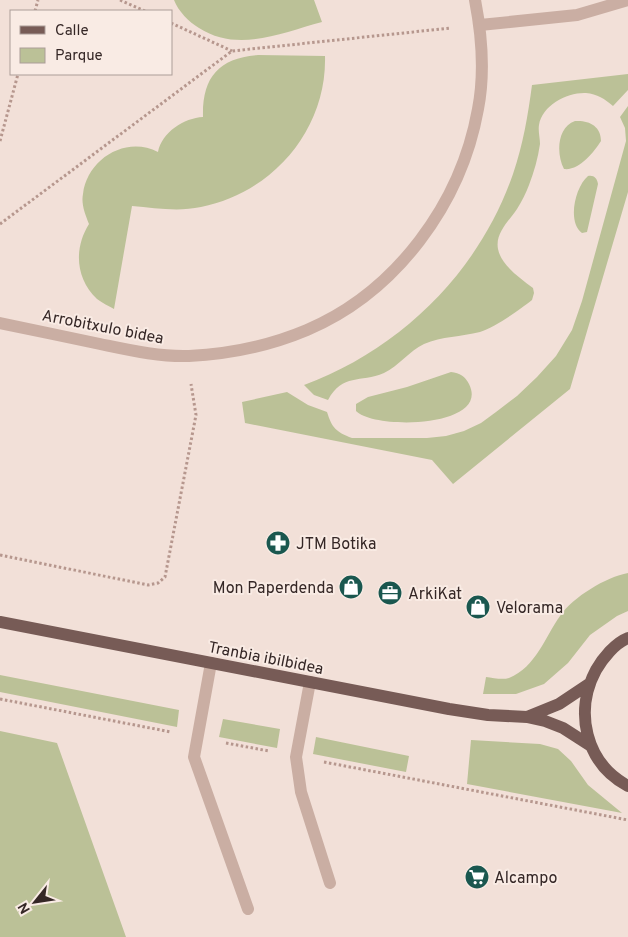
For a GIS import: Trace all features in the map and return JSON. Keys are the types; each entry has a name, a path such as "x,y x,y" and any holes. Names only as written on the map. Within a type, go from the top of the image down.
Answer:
{"main road":[{"name":"Tranbia ibilbidea","path":"0,622 449,709 488,715 527,717 563,728 591,746"},
{"name":"Tranbia ibilbidea","path":"628,638 623,640 603,659 589,684 584,704 585,726 591,746 603,766 628,786"},
{"name":"Tranbia ibilbidea","path":"527,717 559,704 589,684"}],"street":[{"name":"Arrobitxulo bidea","path":"0,322 146,354 187,356 229,353 270,344 308,330 344,310 378,286 408,256 433,223 449,195 468,148 478,108 482,67 480,25 475,0"},
{"path":"480,25 577,15 611,3 628,0"},
{"path":"211,663 194,757 248,910"},
{"path":"310,682 296,756 301,792 330,883"}],"path":[{"path":"120,0 143,10"},
{"path":"172,23 232,51 480,25"},
{"path":"0,224 232,51"},
{"path":"0,141 18,75"},
{"path":"0,555 148,585 158,583 165,577 196,415 187,356"}],"green space":[{"path":"174,0 314,0 322,22 260,38 229,39 214,35 195,26 181,12"},
{"path":"258,55 325,56 323,83 316,109 305,133 290,154 272,173 251,188 227,200 201,207 184,209 132,206 114,309 101,302 84,282 79,263 81,243 89,224 83,205 83,194 86,181 92,170 100,161 121,149 133,146 146,147 158,152 164,138 175,127 189,120 203,117 203,103 206,91 215,72 233,60"},
{"path":"628,74 628,90 613,106 597,96 579,93 557,101 545,111 541,118 539,127 540,144 531,180 521,203 503,228 498,243 500,255 507,266 533,288 532,300 486,330 431,341 419,347 384,373 346,382 334,391 328,400 314,395 304,385 339,370 373,351 404,328 432,303 458,274 480,243 498,210 513,174 525,130 532,85"},
{"path":"628,106 628,192 570,389 453,484 432,460 245,423 242,402 287,392 308,405 327,412 335,429 352,438 427,438 446,436 464,431 481,423 517,396 556,356 572,330 582,301 626,141 625,128 620,117"},
{"path":"575,121 593,125 599,131 601,141 580,164 570,169 564,169 561,163 560,142 565,129"},
{"path":"588,176 595,177 598,184 587,232 582,233 577,228 575,221 574,204 579,188"},
{"path":"451,372 460,374 466,379 469,384 471,399 463,409 448,417 428,421 384,421 367,417 356,411 356,404 368,397 407,387"},
{"path":"628,573 628,611 617,616 590,635 568,663 544,684 516,694 483,694 486,677 509,678 526,667 539,651 560,616 581,595 600,583"},
{"path":"0,675 179,710 177,727 0,692"},
{"path":"223,719 280,729 277,748 219,737"},
{"path":"0,731 57,743 126,937 0,937"},
{"path":"316,737 409,756 406,772 313,754"},
{"path":"471,740 540,744 558,749 571,761 588,785 622,813 467,784"}],"place":[{"name":"JTM Botika","path":"278,543"},
{"name":"Mon Paperdenda","path":"351,587"},
{"name":"ArkiKat","path":"390,593"},
{"name":"Velorama","path":"478,607"},
{"name":"Alcampo","path":"477,877"}]}
